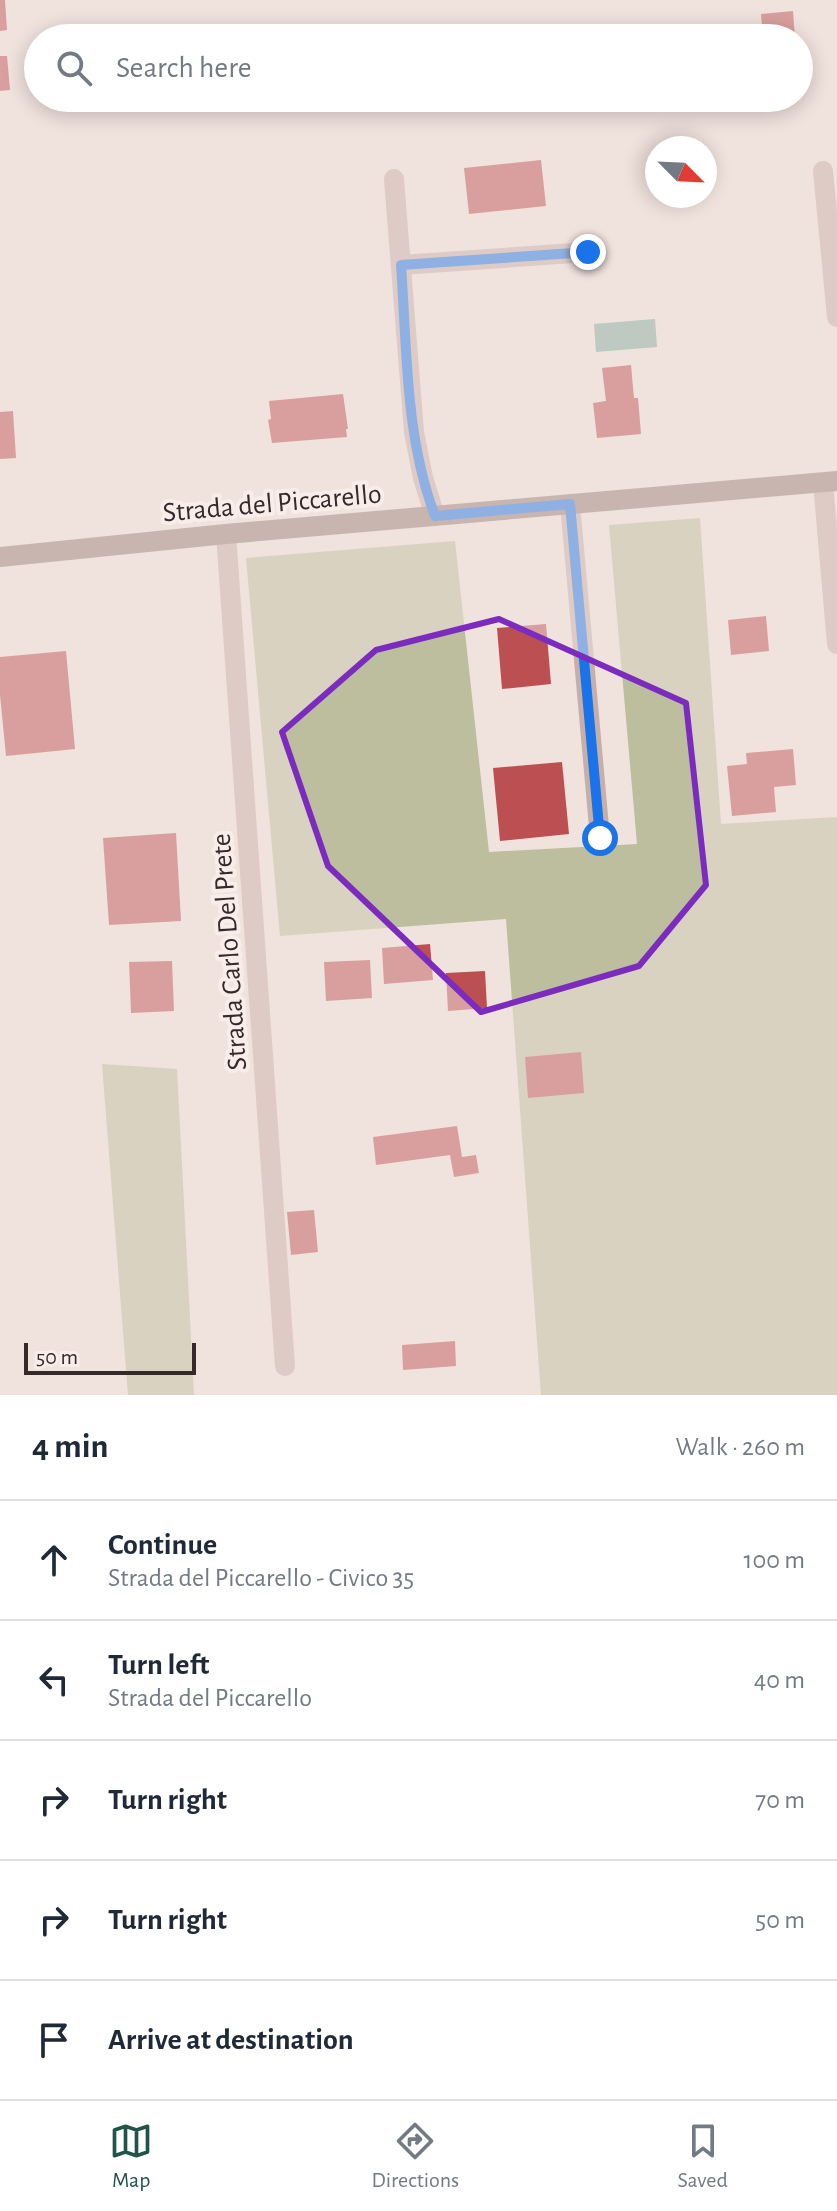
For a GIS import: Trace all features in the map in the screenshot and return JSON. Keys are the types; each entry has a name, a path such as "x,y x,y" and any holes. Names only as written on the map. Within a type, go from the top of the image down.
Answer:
{"street":[{"path":"823,171 837,317"},
{"path":"394,179 414,432 423,478 435,516"},
{"path":"401,265 588,252"},
{"path":"830,482 837,644"},
{"name":"Strada del Piccarello","path":"0,557 226,534 830,482"},
{"path":"570,504 600,838"},
{"name":"Strada Carlo Del Prete","path":"226,534 285,1366"}],"highlighted area":[{"path":"499,619 686,703 706,885 639,966 481,1012 328,866 282,732 376,650"}],"green space":[{"path":"700,518 721,824 837,817 837,1395 541,1395 506,919 280,936 246,558 455,541 489,852 637,844 609,525"},
{"path":"102,1064 177,1069 194,1395 128,1395"}],"water":[{"path":"655,319 657,347 596,352 594,324"}],"building":[{"path":"0,0 5,0 7,30 0,31"},
{"path":"793,11 794,24 762,24 761,14"},
{"path":"0,56 7,56 10,90 0,91"},
{"path":"541,160 546,206 469,214 464,168"},
{"path":"631,365 641,434 597,438 593,403 606,401 602,368"},
{"path":"343,394 347,437 272,443 269,401"},
{"path":"13,411 16,458 0,459 0,412"},
{"path":"766,616 769,651 731,655 728,620"},
{"path":"546,624 551,684 502,689 497,628"},
{"path":"66,651 75,749 6,756 0,657"},
{"path":"793,749 796,785 774,787 776,812 732,816 727,766 747,764 746,753"},
{"path":"562,762 569,834 500,841 493,768"},
{"path":"176,833 181,921 109,925 103,838"},
{"path":"430,944 433,980 384,984 382,948"},
{"path":"370,960 372,998 326,1001 324,962"},
{"path":"172,961 174,1011 131,1013 129,962"},
{"path":"485,971 487,1008 448,1011 446,973"},
{"path":"581,1052 584,1093 528,1098 525,1057"},
{"path":"457,1126 462,1157 476,1155 479,1173 454,1177 450,1155 376,1165 373,1137"},
{"path":"314,1210 318,1252 291,1255 287,1212"},
{"path":"455,1341 456,1366 403,1370 402,1345"}],"route":[{"path":"588,252 401,265 414,432 427,494 435,516 570,504 600,838"}]}
